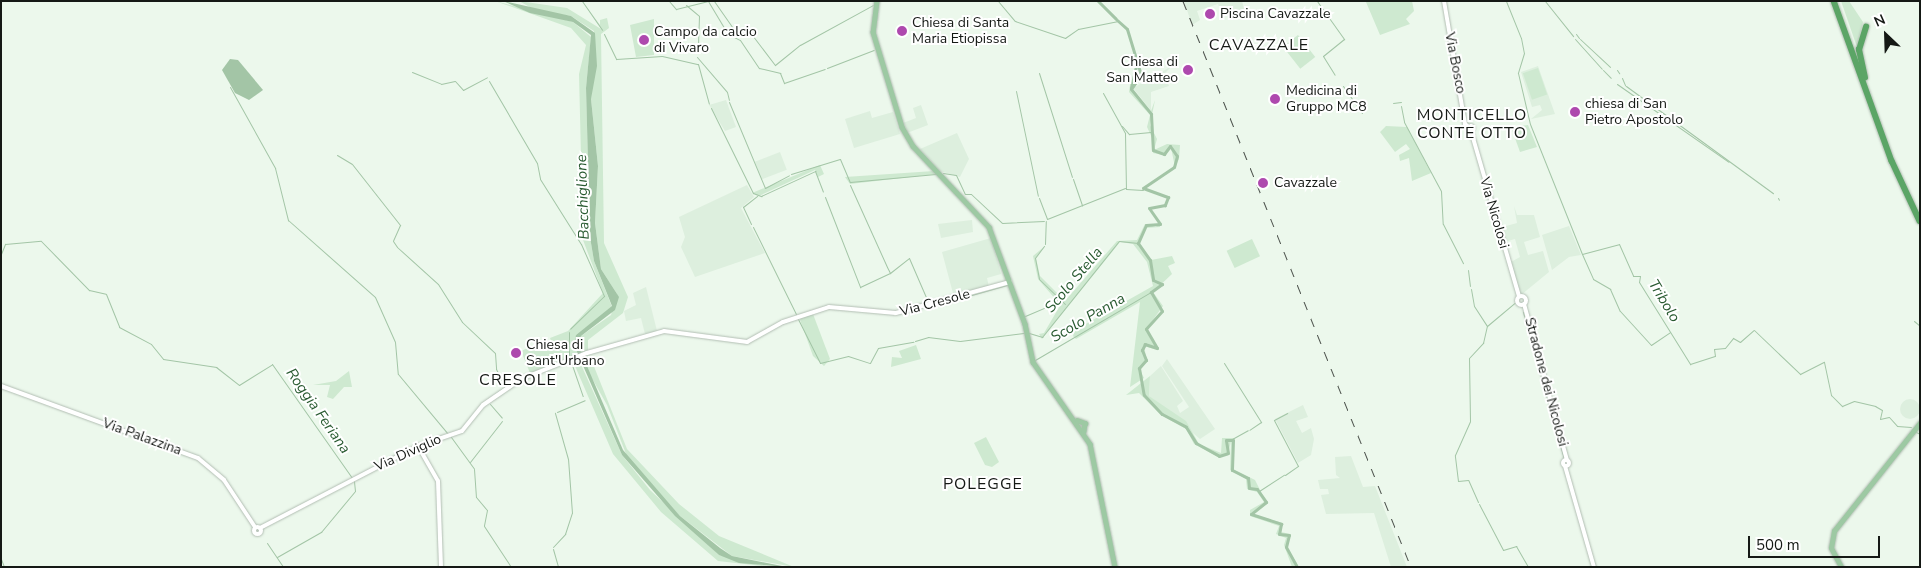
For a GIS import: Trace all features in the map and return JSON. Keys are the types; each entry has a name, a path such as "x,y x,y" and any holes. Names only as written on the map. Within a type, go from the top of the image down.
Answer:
{"highway":[{"path":"1836,1 1854,57 1894,166 1920,221"},
{"path":"1836,1 1920,214"},
{"path":"1837,25 1854,57"},
{"path":"1865,78 1859,50 1866,26"}],"main road":[{"path":"877,1 874,36 905,134 988,227 1010,282 1033,362 1082,426 1099,476 1115,567"},
{"name":"Via Bosco","path":"1444,1 1469,127"},
{"name":"Via Nicolosi","path":"1469,127 1519,296"},
{"name":"Via Cresole","path":"719,336 747,342 783,322 829,307 896,313 1010,282"},
{"name":"Stradone dei Nicolosi","path":"1519,296 1525,297 1524,304 1567,460 1565,466 1594,567"},
{"name":"Via Diviglio","path":"258,528 418,446 466,428 483,405 521,379 587,353 658,332 719,336"},
{"name":"Via Palazzina","path":"1,386 198,458 224,480 258,528"},
{"path":"1841,567 1832,550 1832,535 1920,424"},
{"path":"418,446 438,480 441,567"}],"shaded area":[{"path":"495,1 573,22 591,37 586,88 590,237 594,261 612,307 576,335 577,355 530,373 521,351 546,340 552,343 550,338 568,331 603,293 583,240 579,74 586,45 571,28"},
{"name":"Bacchiglione","path":"503,1 571,16 595,33 597,66 591,99 598,166 595,223 601,269 619,297 615,310 581,336 578,345 623,450 680,516 720,548 732,556 787,567 739,563 719,555 675,516 622,455 574,345 576,335 612,306 594,261 590,237 586,88 591,35 573,22 530,13"},
{"path":"519,1 567,8 601,29 582,1 600,25 600,20 607,18 609,28 601,34 604,243 628,297 623,313 588,340 588,352 581,354 581,336 611,315 617,294 601,269 595,223 598,166 591,99 594,31 571,16 535,10"},
{"path":"1184,1 1242,1 1244,9 1223,16 1218,4 1197,11 1200,20 1192,25"},
{"path":"1412,1 1414,11 1406,19 1410,24 1380,35 1366,2"},
{"path":"1841,1 1849,1 1863,22 1857,47"},
{"path":"654,19 654,55 636,57 630,25"},
{"path":"1298,35 1315,57 1300,69 1283,47"},
{"path":"230,59 238,60 263,90 249,100 235,93 222,70"},
{"path":"1172,66 1164,74 1169,86 1151,92 1151,111 1133,88"},
{"path":"1538,66 1555,114 1531,119 1542,110 1540,105 1532,107 1521,72"},
{"path":"1538,68 1547,94 1532,100 1523,73"},
{"path":"1131,77 1131,88 1151,111 1155,100 1150,125 1157,139 1154,150 1167,144 1180,145 1179,159 1175,167 1171,148 1163,155 1153,153 1154,142 1147,127 1150,115 1129,92"},
{"path":"726,100 736,127 725,131 709,105"},
{"path":"921,105 928,125 907,133 903,123 916,118 913,108"},
{"path":"870,111 872,118 893,112 900,134 854,148 845,119"},
{"path":"1528,125 1537,147 1520,152 1511,127"},
{"path":"1386,126 1407,127 1431,173 1412,181 1409,158 1400,161 1399,155 1410,149 1406,144 1395,152 1380,132"},
{"path":"957,133 969,159 960,177 940,171 920,149"},
{"path":"780,152 787,170 762,179 755,162"},
{"path":"820,165 824,174 818,177 815,170 759,196 752,193"},
{"path":"934,171 937,174 850,184 845,177"},
{"path":"747,185 754,197 741,208 765,253 695,277 681,247 685,237 679,217"},
{"path":"1514,206 1517,215 1534,215 1540,237 1524,242 1528,255 1543,251 1549,272 1521,295 1509,263 1520,257 1515,239 1504,242 1499,228 1517,223"},
{"path":"972,220 973,232 941,238 938,224"},
{"path":"1160,221 1160,227 1146,228 1139,244 1151,260 1172,256 1175,263 1168,266 1172,274 1153,292 1163,306 1147,328 1157,350 1144,346 1147,361 1140,370 1144,378 1130,387 1140,302 1076,339 1073,336 1075,330 1153,286 1147,262 1133,244 1120,242 1042,339 1039,334 1044,333 1061,304 1049,306 1057,301 1038,279 1033,256 1045,246 1036,258 1040,276 1065,301 1117,241 1137,240 1145,224 1156,227"},
{"path":"1569,226 1581,255 1569,257 1552,270 1542,235"},
{"path":"991,238 1001,274 987,278 989,287 954,297 942,252"},
{"path":"1252,239 1260,256 1235,268 1227,251"},
{"path":"646,287 657,331 645,334 641,318 626,321 624,311 636,305 633,293"},
{"path":"813,314 830,359 824,366 813,356 799,317"},
{"path":"916,345 921,359 891,367 892,357 902,358 899,351"},
{"path":"589,354 627,449 679,504 719,536 794,567 732,556 680,516 628,459 607,405 581,356"},
{"path":"578,358 622,455 650,490 719,555 771,567 718,561 661,512 613,454 572,359"},
{"path":"1167,359 1215,429 1200,439 1149,396 1150,376 1161,366 1183,401 1177,406 1180,413 1189,407 1162,366"},
{"path":"349,371 352,387 344,387 333,399 327,397 330,385 313,385 336,381"},
{"path":"1150,376 1149,396 1186,421 1199,444 1221,453 1222,438 1234,438 1233,469 1255,480 1267,504 1252,514 1283,523 1281,532 1290,534 1287,547 1299,567 1292,567 1284,545 1286,538 1276,534 1279,526 1250,516 1250,510 1264,502 1257,492 1247,489 1246,479 1230,470 1231,441 1228,455 1218,457 1194,444 1186,429 1161,415 1139,393 1126,395"},
{"path":"1910,399 1917,402 1920,409 1917,416 1910,419 1903,416 1900,409 1903,402"},
{"path":"1303,405 1308,417 1296,421 1302,433 1311,428 1314,439 1311,455 1298,463 1275,419"},
{"path":"986,437 999,462 992,467 985,465 974,443"},
{"path":"1351,456 1363,487 1375,486 1407,567 1391,567 1374,513 1326,514 1321,495 1329,494 1328,489 1320,489 1318,480 1340,478 1336,475 1335,457"}],"waterway":[{"path":"582,1 602,30"},
{"path":"669,1 676,9 707,1"},
{"path":"708,1 728,34 740,40 759,68 780,73 784,83 825,69"},
{"path":"714,1 736,33 746,27 775,65 800,45 873,5"},
{"path":"998,1 1015,21 1065,38 1078,29 1118,21"},
{"path":"1098,1 1116,19"},
{"path":"1317,1 1344,39 1323,56 1335,75"},
{"name":"Tribolo","path":"1506,1 1521,38 1524,53 1518,73 1530,124 1582,254 1619,244 1633,276 1640,276 1639,282 1690,364 1715,356 1714,349 1725,348 1733,338 1740,342 1754,330 1800,374 1824,362 1831,395 1842,406 1854,401 1875,406 1882,410 1880,419 1889,417 1897,426 1911,427"},
{"path":"1545,1 1573,36"},
{"path":"686,5 699,16 698,52"},
{"path":"1117,20 1127,29 1141,75 1131,89 1151,114 1153,150 1164,154 1170,146 1177,156 1174,167 1143,188 1168,197 1165,205 1149,208 1160,224 1146,225 1138,243 1150,260 1153,280 1162,284 1151,292 1162,311 1146,329 1157,348 1145,344 1142,350 1146,360 1139,368 1144,395 1162,414 1186,427 1196,443 1219,456 1228,453 1226,440 1233,440 1232,470 1248,478 1249,488 1257,489 1266,502 1251,514 1281,524 1279,534 1289,535 1286,547 1297,567"},
{"path":"604,34 616,59 662,56 698,64 709,104"},
{"path":"1576,34 1579,38"},
{"path":"1575,39 1602,69"},
{"path":"1580,39 1610,67"},
{"path":"827,68 874,50"},
{"path":"697,57 727,92 729,100"},
{"path":"1131,88 1137,62"},
{"path":"1603,70 1611,78"},
{"path":"412,72 441,84 455,81 463,90 487,77"},
{"path":"1039,73 1072,177"},
{"path":"1622,78 1625,85"},
{"path":"489,81 537,163 540,179 581,244 604,296 570,329"},
{"path":"1617,84 1729,162"},
{"path":"1343,86 1362,113"},
{"path":"1626,86 1773,193"},
{"path":"230,87 275,168 288,220 375,297 395,342 398,374 448,434"},
{"path":"1016,91 1038,196"},
{"path":"1103,93 1125,133 1126,189 1143,190"},
{"path":"729,102 765,188 789,175"},
{"path":"1393,103 1401,102"},
{"path":"1401,106 1404,122 1441,191 1443,224 1463,263"},
{"path":"711,108 753,193 761,196 815,171 823,192"},
{"path":"1122,126 1129,134 1151,132"},
{"path":"337,155 352,164 400,225 393,241 397,247 438,284 462,322 495,353 496,369 505,387 495,394"},
{"path":"791,174 840,159 850,182 936,174"},
{"path":"943,173 956,175 965,194 971,194 1002,223 1044,221"},
{"path":"1073,179 1082,205"},
{"path":"850,185 890,273 909,258 928,302"},
{"path":"1039,198 1047,219 1125,188"},
{"name":"Scolo Stella","path":"751,224 743,207 757,196"},
{"path":"825,197 860,287 890,273"},
{"path":"1045,244 1046,221"},
{"name":"Scolo Stella","path":"753,227 796,314"},
{"name":"Roggia Feriana","path":"1,254 5,244 41,241 89,290 106,294 119,327 151,344 163,359 216,367 239,385 272,364 352,478"},
{"name":"Scolo Stella","path":"1029,333 1042,337 1119,241 1138,243"},
{"path":"1044,246 1035,258 1039,279 1065,304"},
{"path":"1582,254 1593,279 1610,289 1620,311 1651,345 1670,332"},
{"path":"1468,270 1470,286"},
{"path":"947,302 1007,285"},
{"path":"1471,289 1474,306 1487,326 1516,302"},
{"name":"Scolo Panna","path":"1035,360 1151,292"},
{"path":"1025,316 1060,301"},
{"path":"1518,301 1522,305"},
{"path":"1523,312 1564,459"},
{"name":"Scolo Stella","path":"798,319 820,363 848,356 870,363 878,348 913,342"},
{"path":"1914,321 1920,326"},
{"path":"1478,502 1468,480 1458,481 1455,455 1470,421 1469,358 1483,343 1487,326"},
{"path":"569,332 569,356"},
{"name":"Scolo Stella","path":"915,341 928,337 960,341 1024,333"},
{"path":"571,362 583,396"},
{"path":"1224,363 1261,422 1249,430"},
{"path":"488,399 493,396"},
{"path":"557,412 585,400"},
{"path":"490,404 502,418"},
{"path":"553,547 565,534 572,513 568,459 555,413"},
{"path":"1285,475 1298,466 1274,420 1287,413"},
{"path":"470,462 502,421"},
{"path":"1232,439 1248,430"},
{"name":"Tribolo","path":"1916,432 1920,434"},
{"path":"451,437 474,469 476,497 487,510 484,526 511,567"},
{"path":"1259,491 1284,475"},
{"name":"Roggia Feriana","path":"277,557 321,532 355,491 354,481"},
{"path":"1479,504 1503,550 1516,546 1528,567"},
{"name":"Roggia Feriana","path":"267,543 283,567"},
{"path":"553,549 558,567"},
{"path":"1,559 4,567"}],"railway":[{"path":"1183,1 1411,567"}],"place":[{"name":"Piscina Cavazzale","path":"1210,14"},
{"name":"Chiesa di Santa Maria Etiopissa","path":"902,31"},
{"name":"Campo da calcio di Vivaro","path":"644,40"},
{"name":"Chiesa di San Matteo","path":"1188,70"},
{"name":"Medicina di Gruppo MC8","path":"1275,99"},
{"name":"chiesa di San Pietro Apostolo","path":"1575,112"},
{"name":"Cavazzale","path":"1263,183"},
{"name":"Chiesa di Sant'Urbano","path":"516,353"}],"district":[{"name":"CAVAZZALE","path":"1259,45"},
{"name":"MONTICELLO CONTE OTTO","path":"1472,124"},
{"name":"CRESOLE","path":"518,380"},
{"name":"POLEGGE","path":"983,484"}]}
